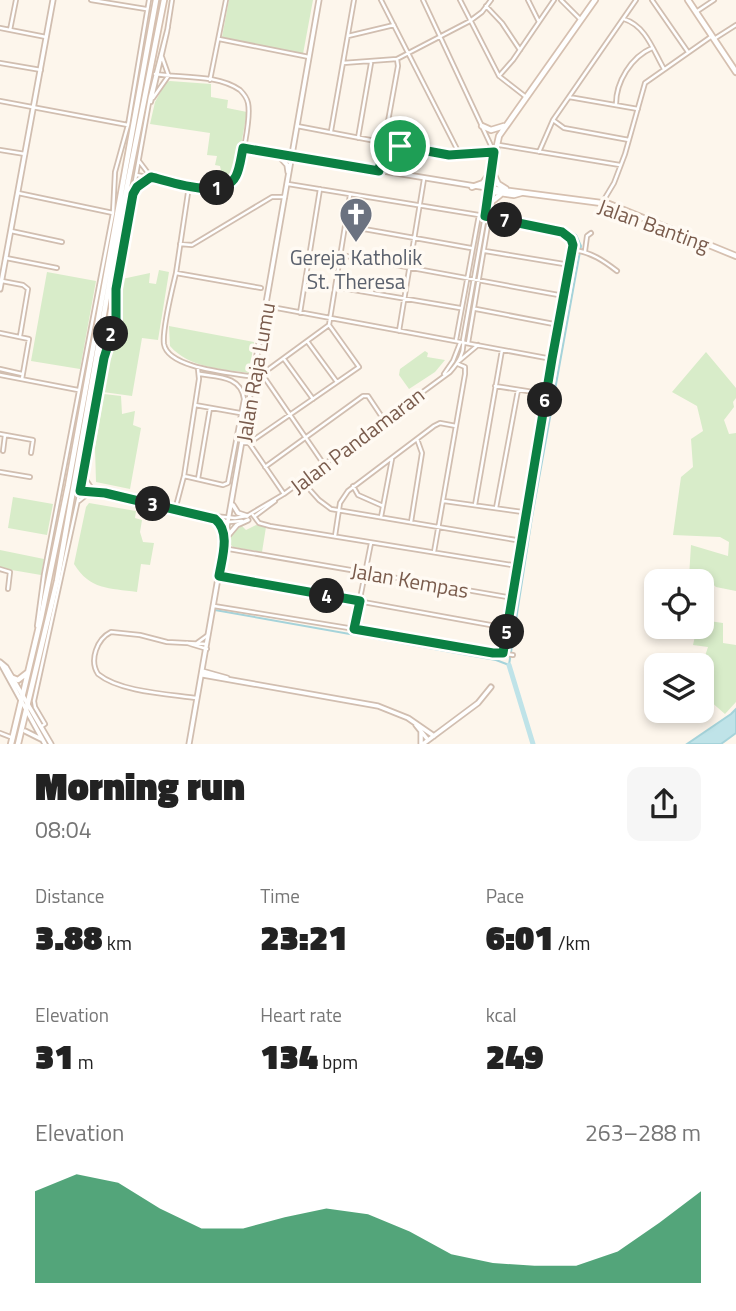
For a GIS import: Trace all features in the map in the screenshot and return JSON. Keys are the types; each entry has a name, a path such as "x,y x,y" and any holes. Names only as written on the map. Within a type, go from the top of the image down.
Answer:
{"main road":[{"path":"12,741 24,701 37,636 156,0"},
{"path":"18,744 26,710 24,701 33,681 59,568 121,217 164,0"},
{"path":"489,190 495,145 506,125 595,0"},
{"path":"688,0 736,72"},
{"path":"482,126 494,130 506,125"},
{"path":"472,187 483,183 492,174"},
{"path":"489,205 505,192 492,174"},
{"name":"Jalan Banting","path":"489,190 602,203 736,256"},
{"path":"93,318 100,308"},
{"path":"13,678 18,680 29,671"},
{"path":"33,681 40,673"}],"street":[{"path":"10,30 16,0"},
{"path":"0,289 53,0"},
{"path":"91,0 148,9"},
{"path":"37,636 44,574 113,212 115,172 128,125 149,0"},
{"path":"157,75 172,0"},
{"path":"210,80 226,0"},
{"name":"Jalan Raja Lumu","path":"189,744 319,0"},
{"path":"331,132 354,0"},
{"path":"382,0 460,154"},
{"path":"297,127 449,155 494,152 423,0"},
{"path":"460,0 499,76 526,97"},
{"path":"343,63 371,63 397,58 470,22 479,16 490,0"},
{"path":"528,0 539,22"},
{"path":"499,76 554,0"},
{"path":"561,0 581,19"},
{"path":"539,152 553,120 636,0"},
{"path":"652,0 688,53"},
{"path":"696,12 714,0"},
{"path":"486,6 502,23 520,50"},
{"path":"624,19 637,24 664,69"},
{"path":"348,36 394,25"},
{"path":"602,203 621,165 645,83 688,53 736,25"},
{"path":"40,727 45,724 34,705 81,489 104,358 116,320 116,289 136,175 168,27"},
{"path":"0,28 46,37"},
{"path":"219,39 309,57"},
{"path":"616,104 615,89 637,57 652,48"},
{"path":"162,58 169,75"},
{"path":"379,171 398,66 397,58"},
{"path":"0,63 41,70"},
{"path":"358,138 371,63"},
{"path":"136,175 214,189 236,177 243,148 249,109 246,97 237,88 210,80 157,75"},
{"path":"150,102 169,75"},
{"path":"569,96 638,109"},
{"path":"0,102 128,125"},
{"path":"553,120 564,128 629,140"},
{"path":"495,145 621,165"},
{"path":"243,148 489,190"},
{"path":"0,150 25,154"},
{"path":"277,154 287,165 289,174"},
{"path":"139,161 151,177"},
{"path":"133,194 137,187 151,177"},
{"path":"399,331 424,179"},
{"path":"287,184 479,215 562,232 580,251 617,271"},
{"path":"188,186 164,345 173,356 198,368 254,375 261,374 329,325 351,195"},
{"path":"300,313 320,189"},
{"path":"486,211 489,205 489,190"},
{"path":"434,552 466,369 458,362 475,309 485,251 489,190"},
{"path":"18,193 113,212"},
{"path":"180,244 192,245 272,197 285,197"},
{"path":"456,341 479,215"},
{"path":"442,377 464,342 487,217"},
{"path":"347,226 472,248"},
{"path":"10,231 62,242"},
{"path":"505,653 546,394 570,265 591,233"},
{"path":"485,251 570,265"},
{"path":"341,255 564,296"},
{"path":"6,258 57,268"},
{"path":"176,273 261,288"},
{"path":"2,281 23,285 28,289 20,336"},
{"path":"336,287 461,308"},
{"path":"266,306 552,359"},
{"path":"475,309 558,325"},
{"path":"243,443 248,443 359,367 329,325"},
{"path":"0,333 26,337 29,342 22,379"},
{"path":"307,341 337,382"},
{"name":"Jalan Pandamaran","path":"250,516 450,372 478,345"},
{"path":"475,505 502,350"},
{"path":"284,357 313,399"},
{"path":"175,510 184,476 200,374 198,368"},
{"path":"0,369 22,374"},
{"path":"225,378 226,372"},
{"path":"184,476 223,485 228,483 244,399 243,390 233,380 200,374"},
{"path":"261,374 323,464"},
{"path":"0,375 78,390"},
{"path":"495,386 546,394"},
{"path":"496,508 518,390"},
{"path":"265,467 363,396 368,396 384,420"},
{"path":"195,405 240,414"},
{"path":"198,480 210,408"},
{"path":"335,536 342,498 354,486 440,424 457,426"},
{"path":"0,434 33,440 31,453"},
{"path":"3,451 5,435"},
{"path":"411,522 422,453 417,439"},
{"path":"248,443 284,494"},
{"path":"381,517 392,459"},
{"path":"0,472 30,477"},
{"path":"83,473 91,491"},
{"path":"302,481 327,507 522,541"},
{"path":"354,486 358,495 383,506"},
{"path":"81,489 229,520"},
{"path":"78,502 91,491"},
{"path":"233,500 236,511 261,524 518,566"},
{"path":"444,501 528,513"},
{"path":"203,515 229,520 250,516"},
{"path":"224,546 235,527 250,516"},
{"path":"215,519 222,527 224,546"},
{"path":"354,629 371,543"},
{"name":"Jalan Kempas","path":"224,546 513,598"},
{"path":"0,569 9,572 8,589"},
{"path":"219,576 507,628"},
{"path":"214,606 513,655"},
{"path":"197,698 151,692 110,681 100,676 94,667 101,639 111,632 207,647"},
{"path":"197,643 209,634"},
{"path":"187,643 207,647"},
{"path":"205,661 214,676"},
{"path":"0,662 13,678 24,701"},
{"path":"0,662 40,727 46,743"},
{"path":"202,673 378,706 404,716 434,736"},
{"path":"200,686 214,676"},
{"path":"422,744 478,703 491,687"},
{"path":"26,710 46,743"},
{"path":"423,730 440,732"},
{"path":"423,730 428,740"},
{"path":"422,744 423,730"},
{"path":"25,732 46,743"},
{"path":"0,733 12,741"}],"green space":[{"path":"229,0 313,0 303,54 222,37"},
{"path":"166,82 211,84 211,97 228,100 227,108 247,112 236,173 224,184 220,166 215,165 217,156 207,155 210,133 150,124 155,102"},
{"path":"159,270 169,272 158,340 142,338 132,396 103,392 119,321 122,279 150,273 149,283 156,284"},
{"path":"47,272 96,281 80,369 31,361"},
{"path":"169,326 254,342 249,373 206,366 187,359 170,346"},
{"path":"425,351 428,353 427,357 445,360 435,372 409,389 399,375 400,369"},
{"path":"706,352 736,388 734,407 724,420 729,434 736,433 736,591 714,585 714,569 690,569 691,545 728,556 729,542 720,537 673,535 681,477 693,467 691,439 703,431 697,406 672,392"},
{"path":"104,394 121,396 122,414 135,411 133,425 141,428 130,489 96,482 95,448"},
{"path":"13,497 53,504 47,535 8,528"},
{"path":"89,503 136,511 135,518 142,520 140,532 143,542 154,543 150,565 141,564 137,592 94,583 80,573 74,564"},
{"path":"256,525 266,527 262,552 233,547 229,543 232,533 242,526 246,530"},
{"path":"0,550 44,559 41,575 0,568"},
{"path":"714,622 723,623 723,643 736,645 736,702 725,714 714,704 714,653 706,653 708,647 693,645 694,639 714,639"}],"water":[{"path":"736,709 736,733 721,744 687,744 731,714"}],"waterway":[{"path":"512,215 517,219 551,226"},
{"path":"553,226 557,227"},
{"path":"560,228 565,229"},
{"path":"215,610 496,660 509,665 532,517 581,246 576,235 567,230"},
{"path":"509,665 533,744"}],"place":[{"name":"Gereja Katholik St. Theresa","path":"356,244"}],"route":[{"path":"384,143 400,146 449,155 494,152 485,216 562,232 567,234 573,245 503,653 354,629 360,601 219,576 224,544 221,524 215,519 105,493 80,491 104,358 116,320 116,289 133,194 137,187 151,177 206,189 225,186 236,177 243,148 379,171 384,143"}]}
